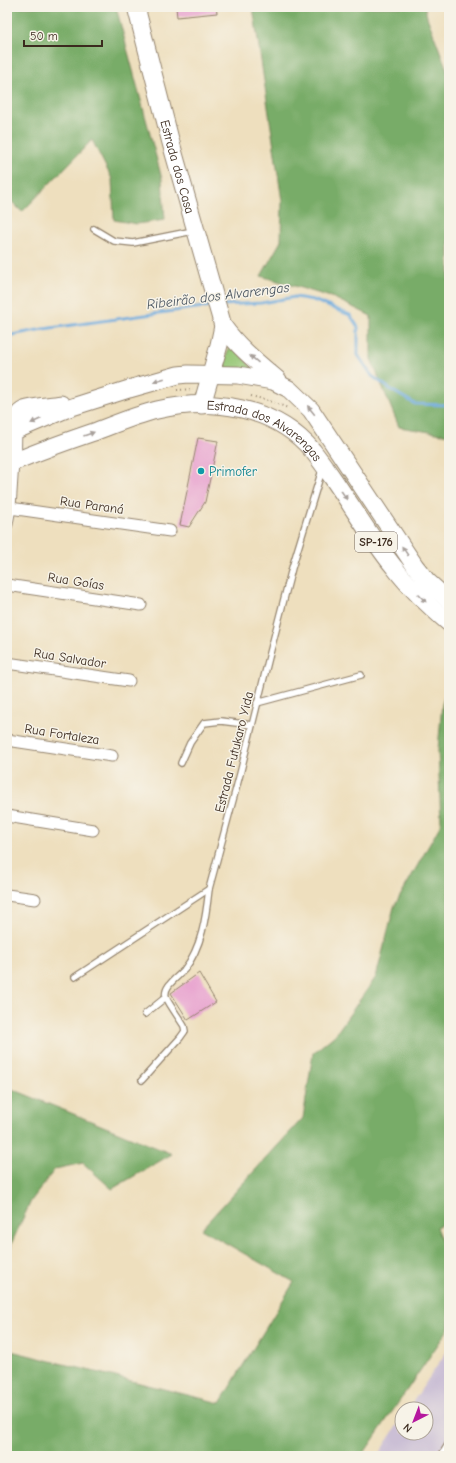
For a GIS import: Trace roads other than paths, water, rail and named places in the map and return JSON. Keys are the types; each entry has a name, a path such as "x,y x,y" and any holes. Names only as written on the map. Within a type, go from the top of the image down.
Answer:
{"main road":[{"name":"Estrada dos Casa","path":"136,7 171,144 222,320"},
{"path":"204,398 219,345 222,320"},
{"path":"222,320 230,336 244,351 283,385"},
{"path":"188,374 204,363 219,345"},
{"name":"Estrada dos Alvarengas","path":"10,433 44,418 94,400 165,378 188,374 212,373 257,377 283,385 294,392 312,410 415,566 449,601"},
{"name":"Estrada dos Alvarengas","path":"10,464 156,410 183,405 204,398 255,412 287,427 314,451 394,568 421,598 449,623"},
{"path":"10,433 10,464"}],"street":[{"path":"7,524 10,508 10,464"},
{"name":"Rua Paraná","path":"10,508 170,531"},
{"name":"Rua Goías","path":"7,585 141,605"},
{"name":"Rua Salvador","path":"7,663 130,681"},
{"name":"Rua Fortaleza","path":"7,740 112,756"},
{"path":"7,816 92,830"},
{"path":"7,895 35,899"}],"lane":[{"path":"94,229 114,241 128,243 196,230"},
{"name":"Estrada Futukaro Yida","path":"166,997 166,990 184,970 198,948 206,914 209,889 240,774 292,568 324,466"},
{"path":"258,704 361,675"},
{"path":"181,763 190,743 204,723 221,721 252,725"},
{"path":"75,977 209,889"},
{"path":"142,1080 185,1031 184,1026 166,997 145,1014"},
{"path":"441,1456 449,1443"}],"waterway":[{"name":"Ribeirão dos Alvarengas","path":"222,305 261,303 295,297 313,300 350,315 358,327 358,355 372,376 415,404 449,405"},
{"name":"Ribeirão dos Alvarengas","path":"7,336 43,329 211,306"}],"place":[{"name":"Primofer","path":"201,471"}]}
